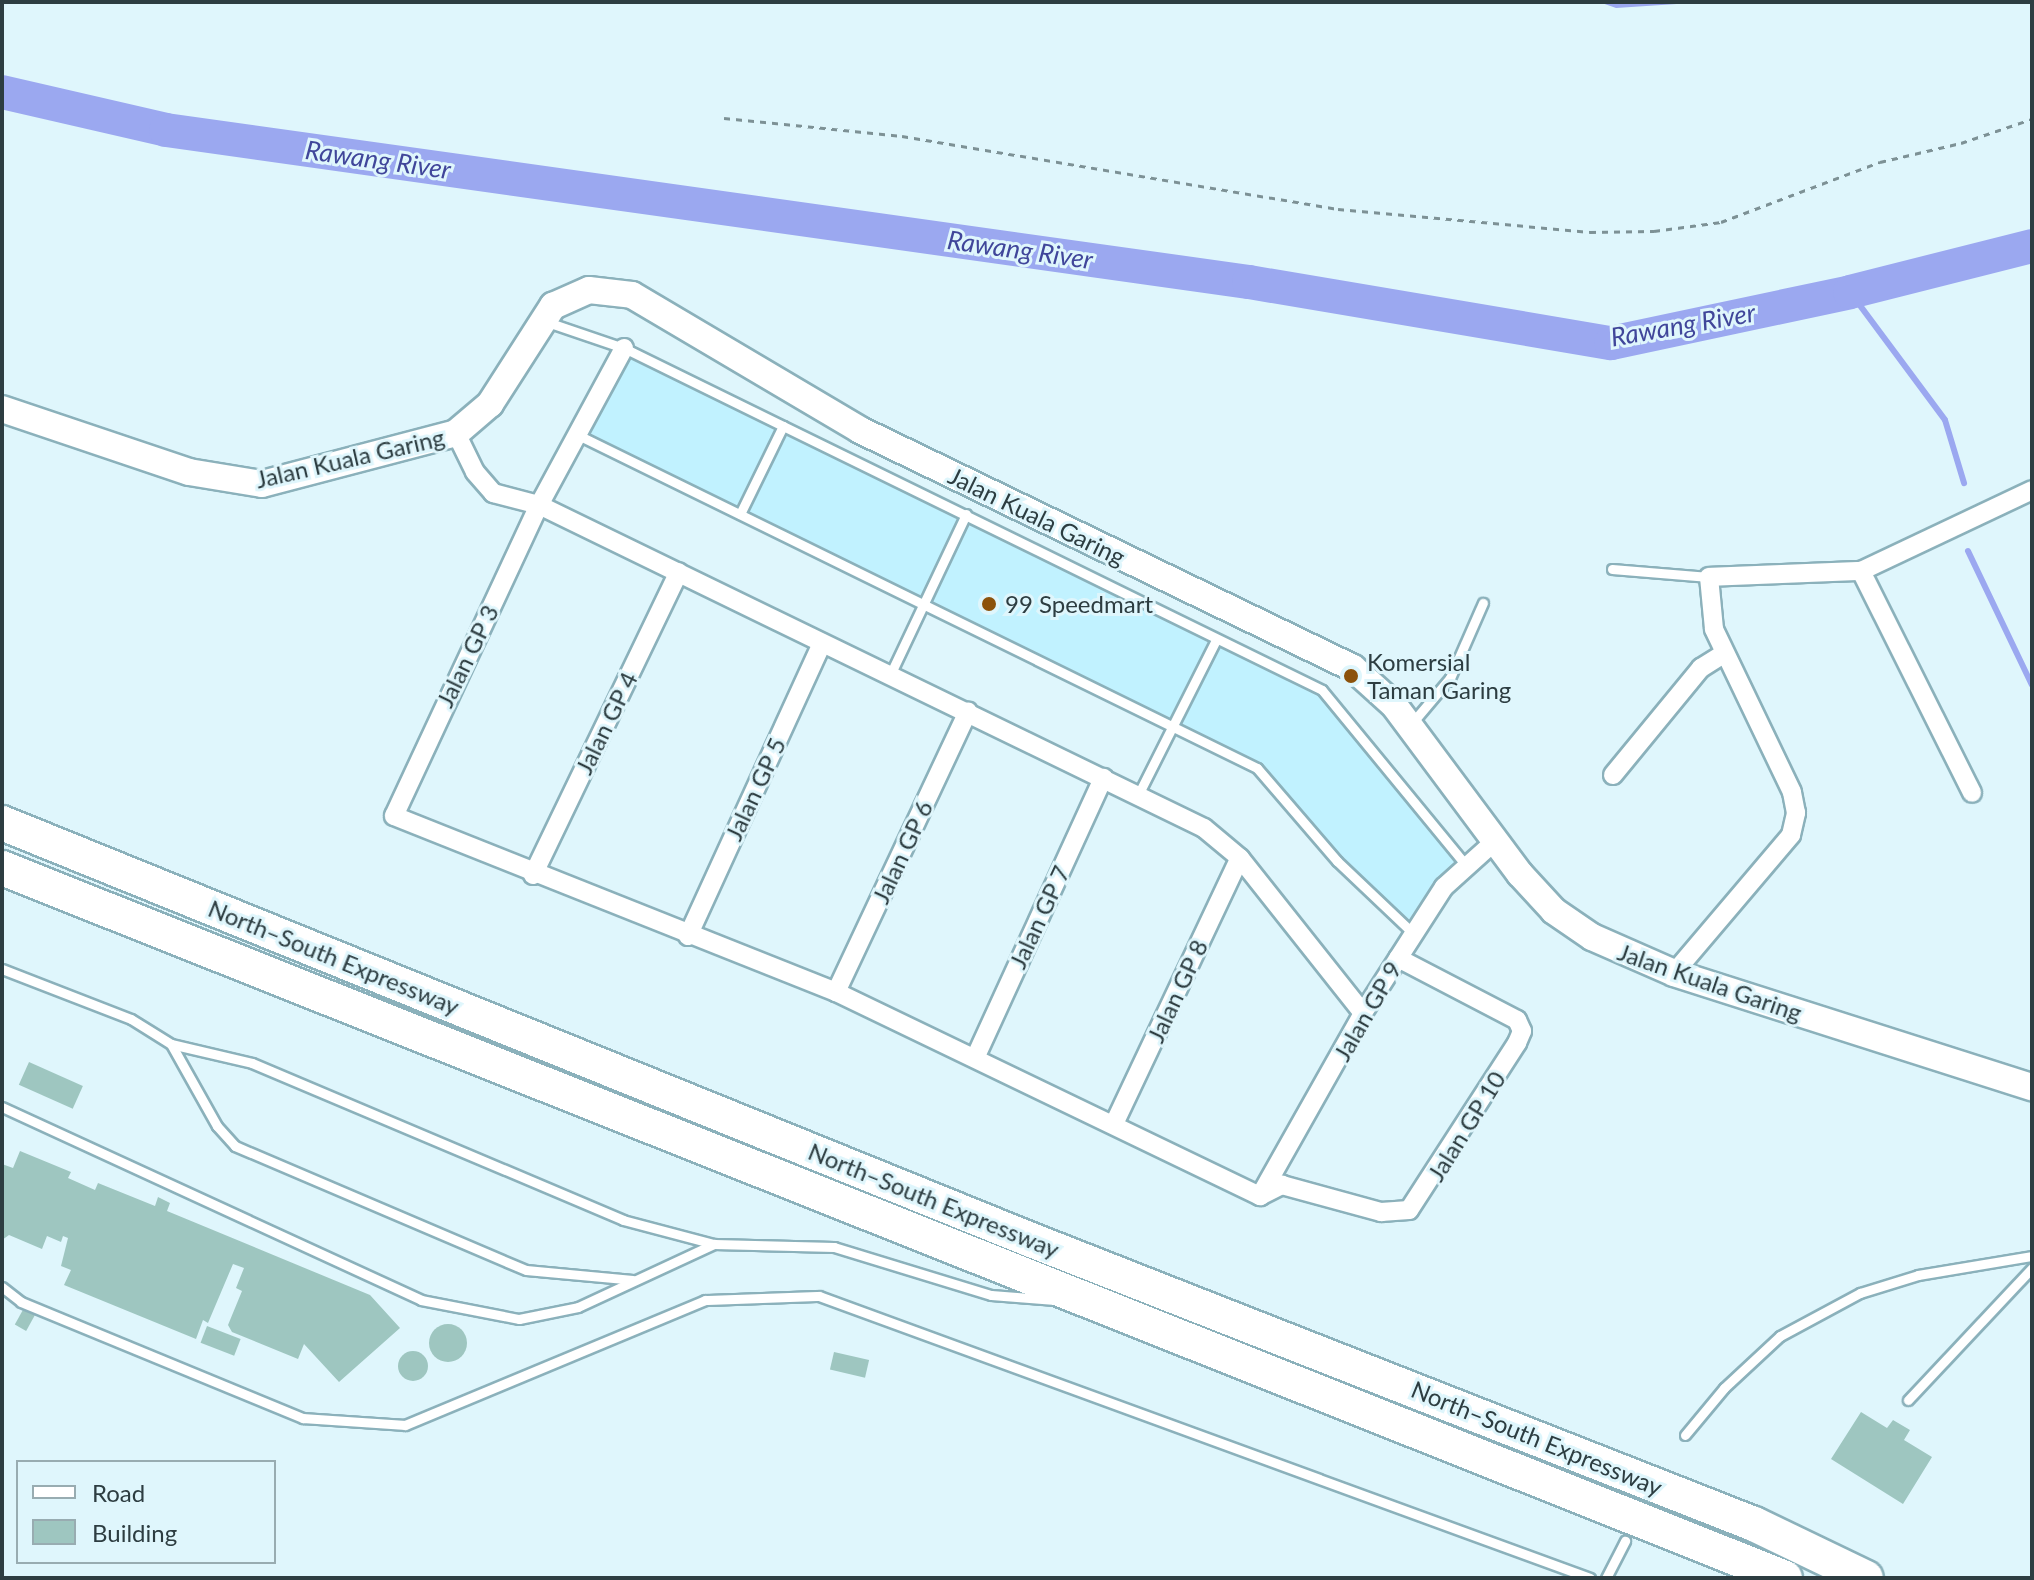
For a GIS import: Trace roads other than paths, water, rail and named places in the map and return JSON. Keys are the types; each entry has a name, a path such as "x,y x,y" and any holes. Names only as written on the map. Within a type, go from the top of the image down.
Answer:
{"highway":[{"name":"North–South Expressway","path":"2,823 1031,1240 1754,1524 1866,1578"},
{"name":"North–South Expressway","path":"2,868 1072,1296 1738,1555 1785,1578"}],"street":[{"name":"Jalan Kuala Garing","path":"2,409 189,472 262,484 456,433 490,404 553,306 589,290 632,295 658,307 860,430 1326,652 1378,688 1410,725 1495,841 1554,911 1592,937 1674,973 2032,1087"},
{"name":"Jalan GP 3","path":"533,875 403,822 394,816 394,807 539,505 580,436 624,348"},
{"path":"456,433 475,472 493,493 539,505 1139,793 1204,828 1240,858 1363,1013"},
{"path":"1674,973 1791,835 1796,813 1792,792 1714,629 1709,577 1861,571 2032,490"},
{"path":"1861,571 1972,793"},
{"name":"Jalan GP 4","path":"533,875 679,572"},
{"name":"Jalan GP 5","path":"688,936 822,643"},
{"path":"1613,775 1701,668 1725,653"},
{"name":"Jalan GP 6","path":"836,992 968,711"},
{"name":"Jalan GP 7","path":"976,1056 1103,778"},
{"name":"Jalan GP 9","path":"1260,1196 1363,1013 1398,958 1466,865 1495,841"},
{"name":"Jalan GP 8","path":"1114,1124 1240,858"},
{"path":"533,875 836,992 976,1056 1260,1196"},
{"name":"Jalan GP 10","path":"1260,1196 1282,1185 1381,1212 1409,1210 1517,1043 1522,1031 1517,1020 1398,958"}],"lane":[{"path":"541,321 624,348 1322,690 1466,865"},
{"path":"740,514 783,426"},
{"path":"580,436 1257,768 1337,861 1414,934"},
{"path":"890,675 966,514"},
{"path":"1612,569 1709,577"},
{"path":"1410,725 1450,678 1483,603"},
{"path":"1139,793 1216,640"},
{"path":"2,969 131,1019 171,1044 252,1063 623,1220 714,1244 834,1247 1019,1301 1072,1296"},
{"path":"171,1044 217,1126 235,1146 526,1270 636,1280"},
{"path":"2,1107 421,1300 519,1319 578,1307 714,1244"},
{"path":"1685,1435 1724,1388 1780,1336 1860,1293 1918,1275 2032,1256"},
{"path":"1908,1400 2032,1268"},
{"path":"2,1287 21,1302 303,1418 405,1425 705,1300 819,1296 1590,1578"},
{"path":"1606,1578 1625,1541"}],"water":[{"path":"1599,2 1707,2 1616,8"}],"waterway":[{"name":"Rawang River","path":"2,92 166,130 1249,282 1611,343 1850,292 2032,246"},
{"path":"1850,292 1945,420 1964,483"},
{"path":"1968,551 2032,685"}],"place":[{"name":"99 Speedmart","path":"989,604"},
{"name":"Komersial Taman Garing","path":"1351,676"}]}
